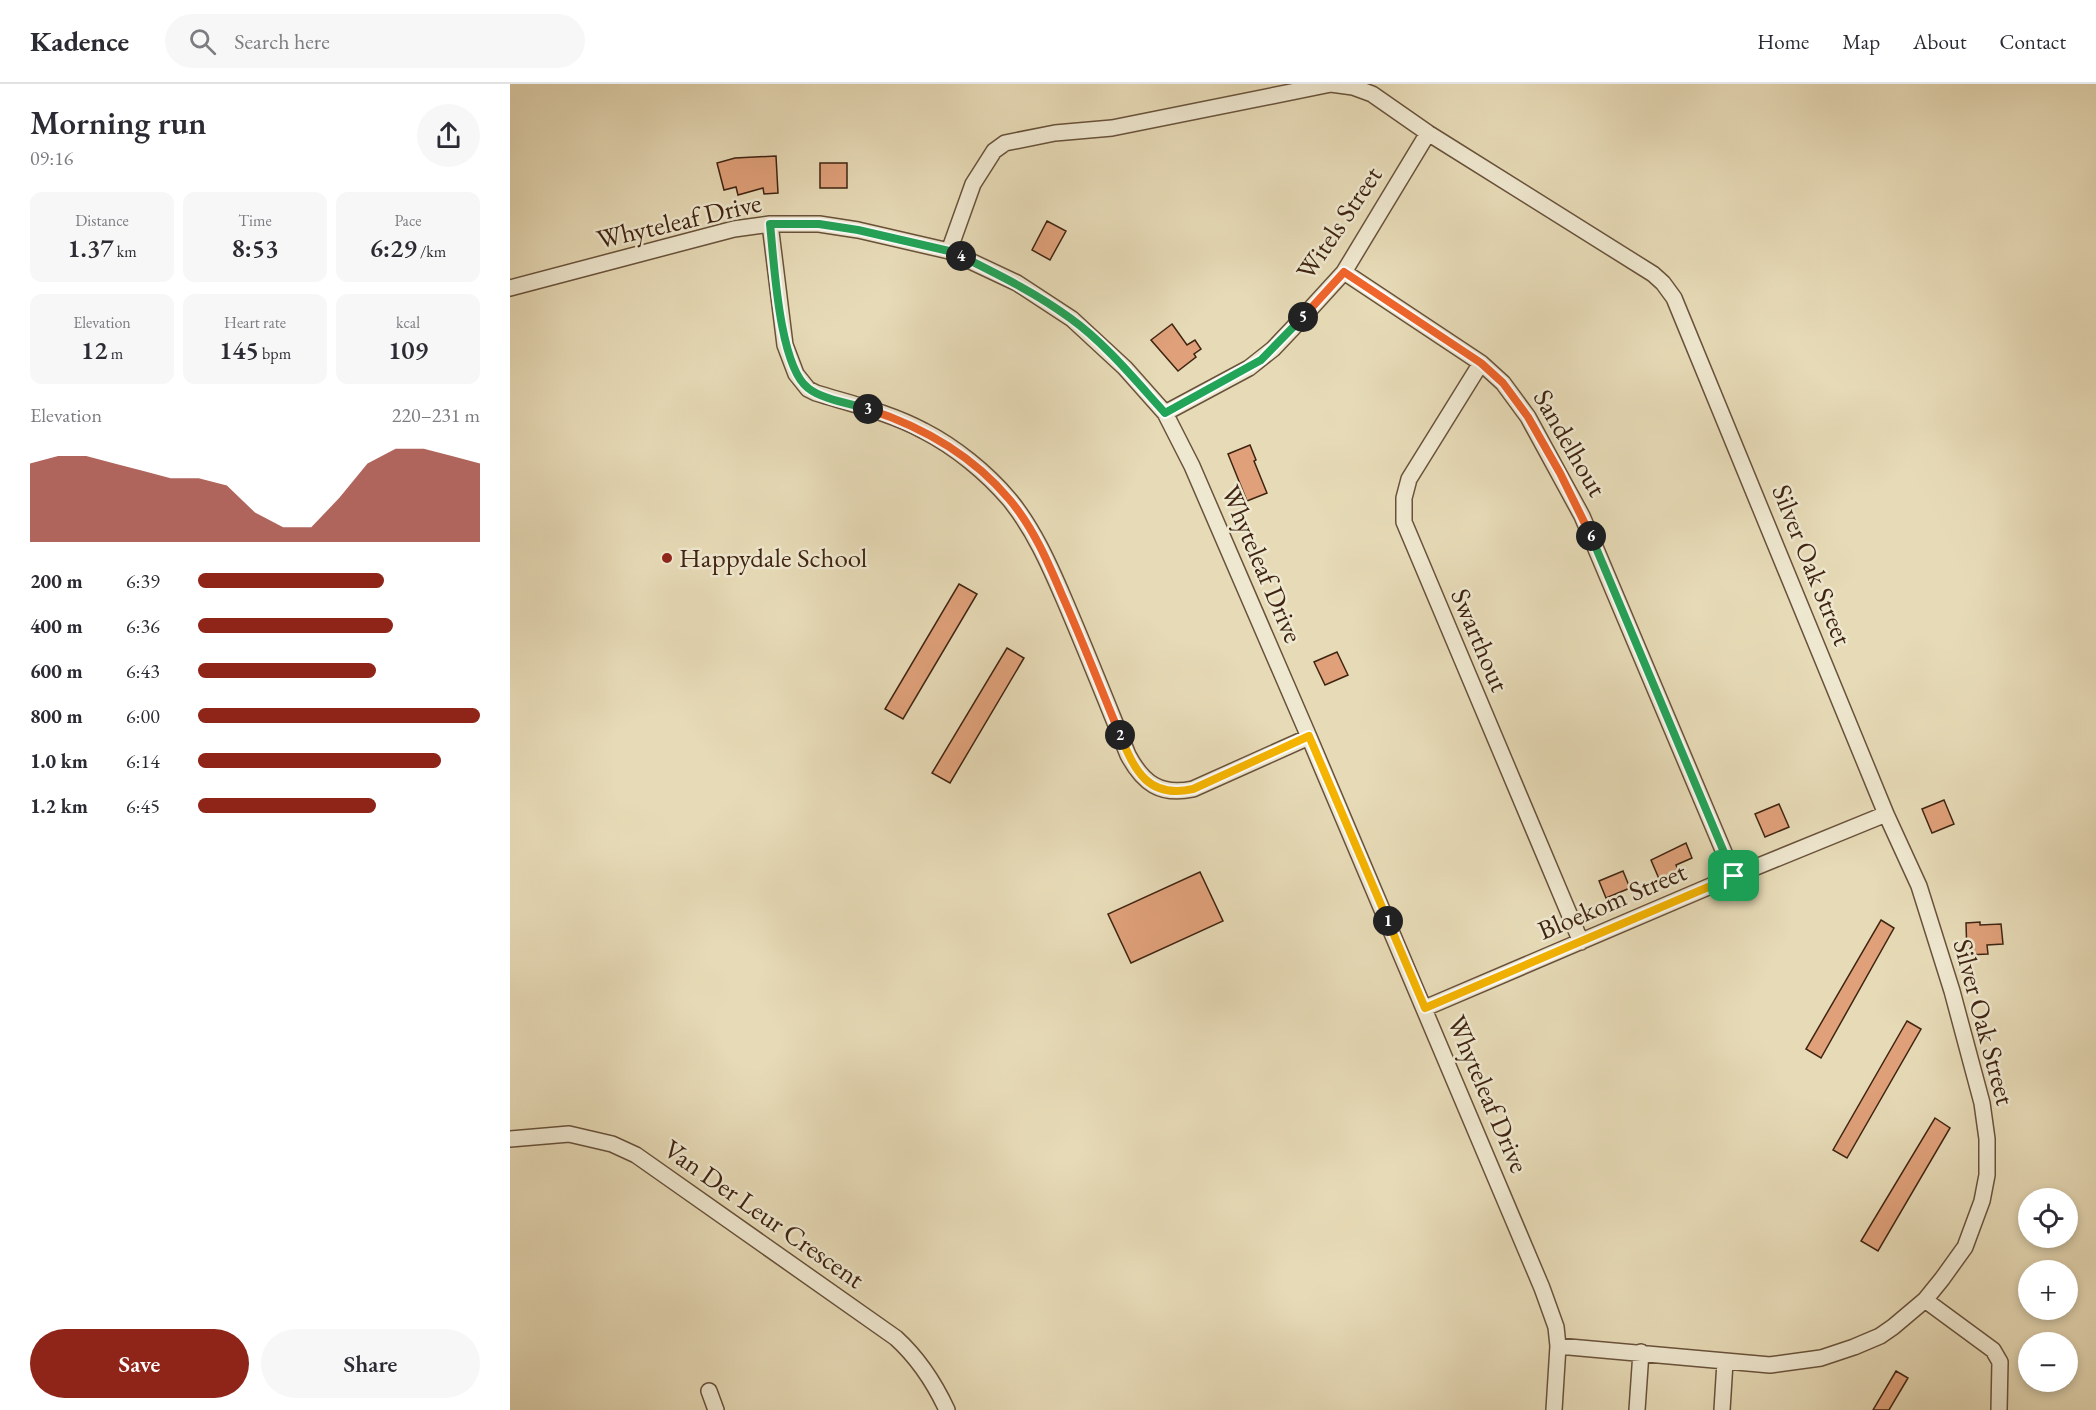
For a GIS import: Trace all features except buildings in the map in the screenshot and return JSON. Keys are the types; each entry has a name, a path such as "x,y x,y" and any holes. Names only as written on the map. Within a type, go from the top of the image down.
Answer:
{"street":[{"name":"Silver Oak Street","path":"949,251 973,184 994,151 1005,143 1017,139 1112,128 1331,84 1353,87 1372,94 1428,133 1653,274 1668,290 1686,326 1886,813 1923,896 1982,1103 1987,1139 1987,1175 1982,1202 1965,1247 1925,1300 1880,1336 1821,1358 1770,1365 1558,1346"},
{"name":"Witels Street","path":"1165,413 1261,360 1344,272 1428,133"},
{"name":"Whyteleaf Drive","path":"510,288 734,229 770,224 819,224 858,230 949,251 1017,283 1072,319 1125,368 1165,413 1192,466 1425,1008 1542,1288 1556,1327 1558,1346 1554,1410"},
{"path":"770,224 785,345 796,374 808,389 816,393 893,417 925,431 956,450 1010,500 1049,565 1128,755 1146,781 1157,788 1168,791 1180,792 1193,789 1309,736"},
{"name":"Sandelhout","path":"1344,272 1481,363 1503,383 1528,417 1582,516 1734,876"},
{"name":"Swarthout","path":"1481,363 1409,479 1404,498 1404,522 1581,942"},
{"name":"Bloekom Street","path":"1425,1008 1886,813"},
{"name":"Van Der Leur Crescent","path":"510,1139 569,1134 612,1144 636,1155 896,1338 926,1371 947,1410"},
{"path":"1925,1300 1997,1355 2000,1362 1999,1410"},
{"path":"1637,1410 1641,1352"},
{"path":"1722,1410 1725,1362"},
{"path":"708,1391 716,1410"}],"place":[{"name":"Happydale School","path":"667,558"}],"route":[{"path":"770,224 819,224 858,230 949,251 1017,283 1072,319 1125,368 1165,413 1261,360 1273,350 1344,272 1481,363 1503,383 1528,417 1582,516 1734,876 1425,1008 1309,736 1193,789 1180,792 1168,791 1157,788 1146,781 1128,755 1049,565 1010,500 956,450 925,431 893,417 816,393 802,383 791,363 785,345 770,224"}]}
